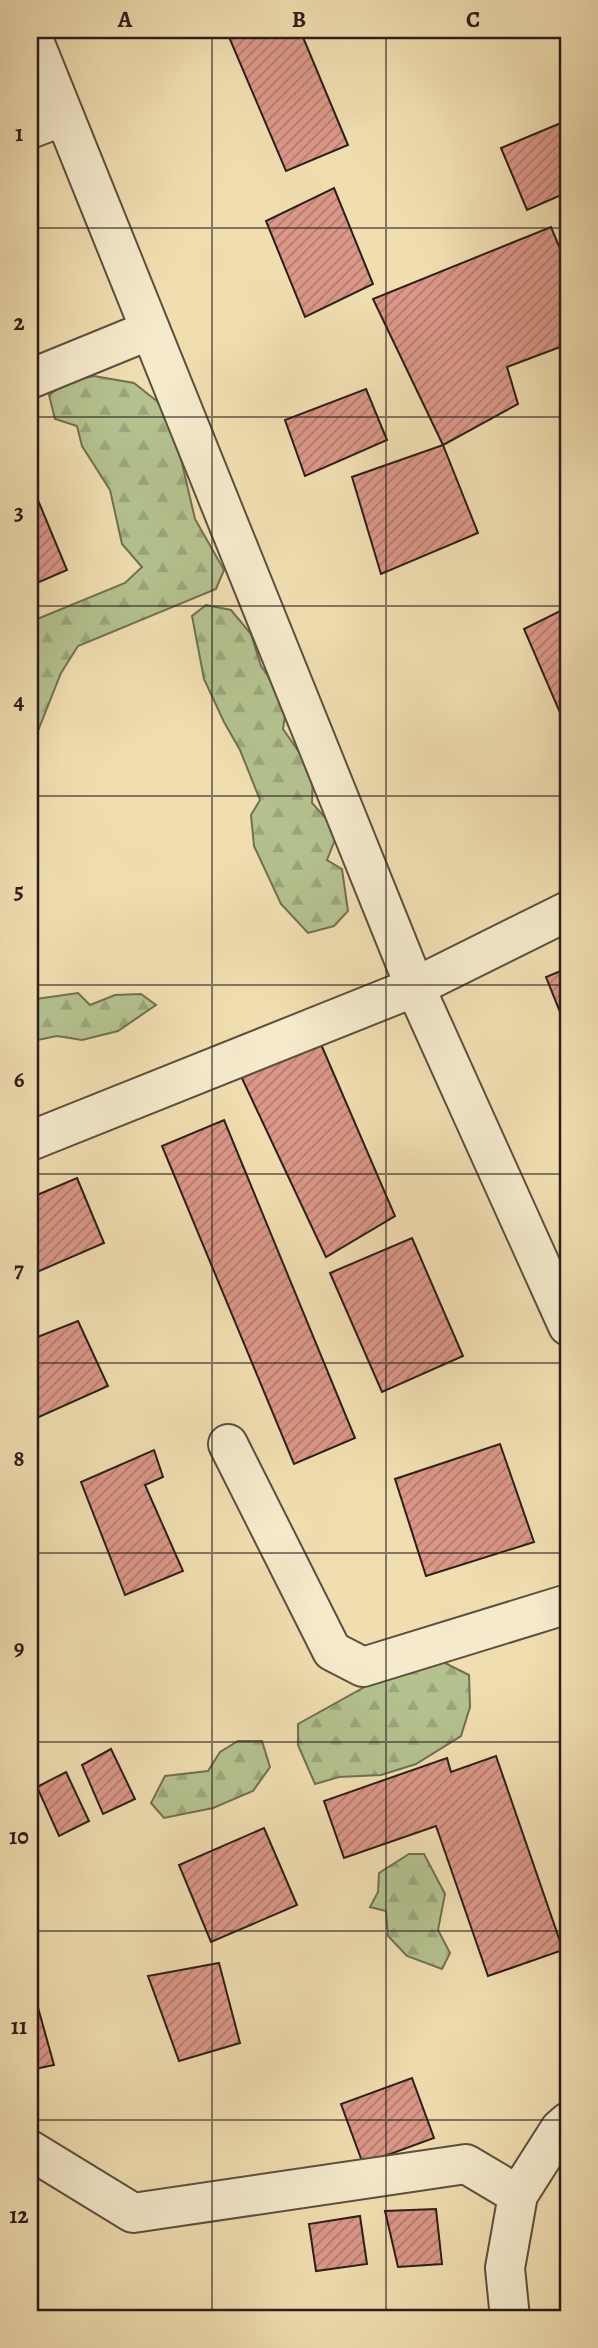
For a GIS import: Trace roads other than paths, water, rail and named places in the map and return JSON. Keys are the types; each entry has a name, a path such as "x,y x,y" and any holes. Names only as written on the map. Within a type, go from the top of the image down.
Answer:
{"street":[{"path":"30,31 47,122 150,330 415,987 568,1326"},
{"path":"30,379 150,330"},
{"path":"30,1141 415,987 568,911"},
{"path":"228,1444 332,1651 363,1667 568,1604"},
{"path":"510,2318 505,2268 519,2195 560,2129 568,2122"},
{"path":"30,2150 133,2213 466,2164 519,2195"}]}
